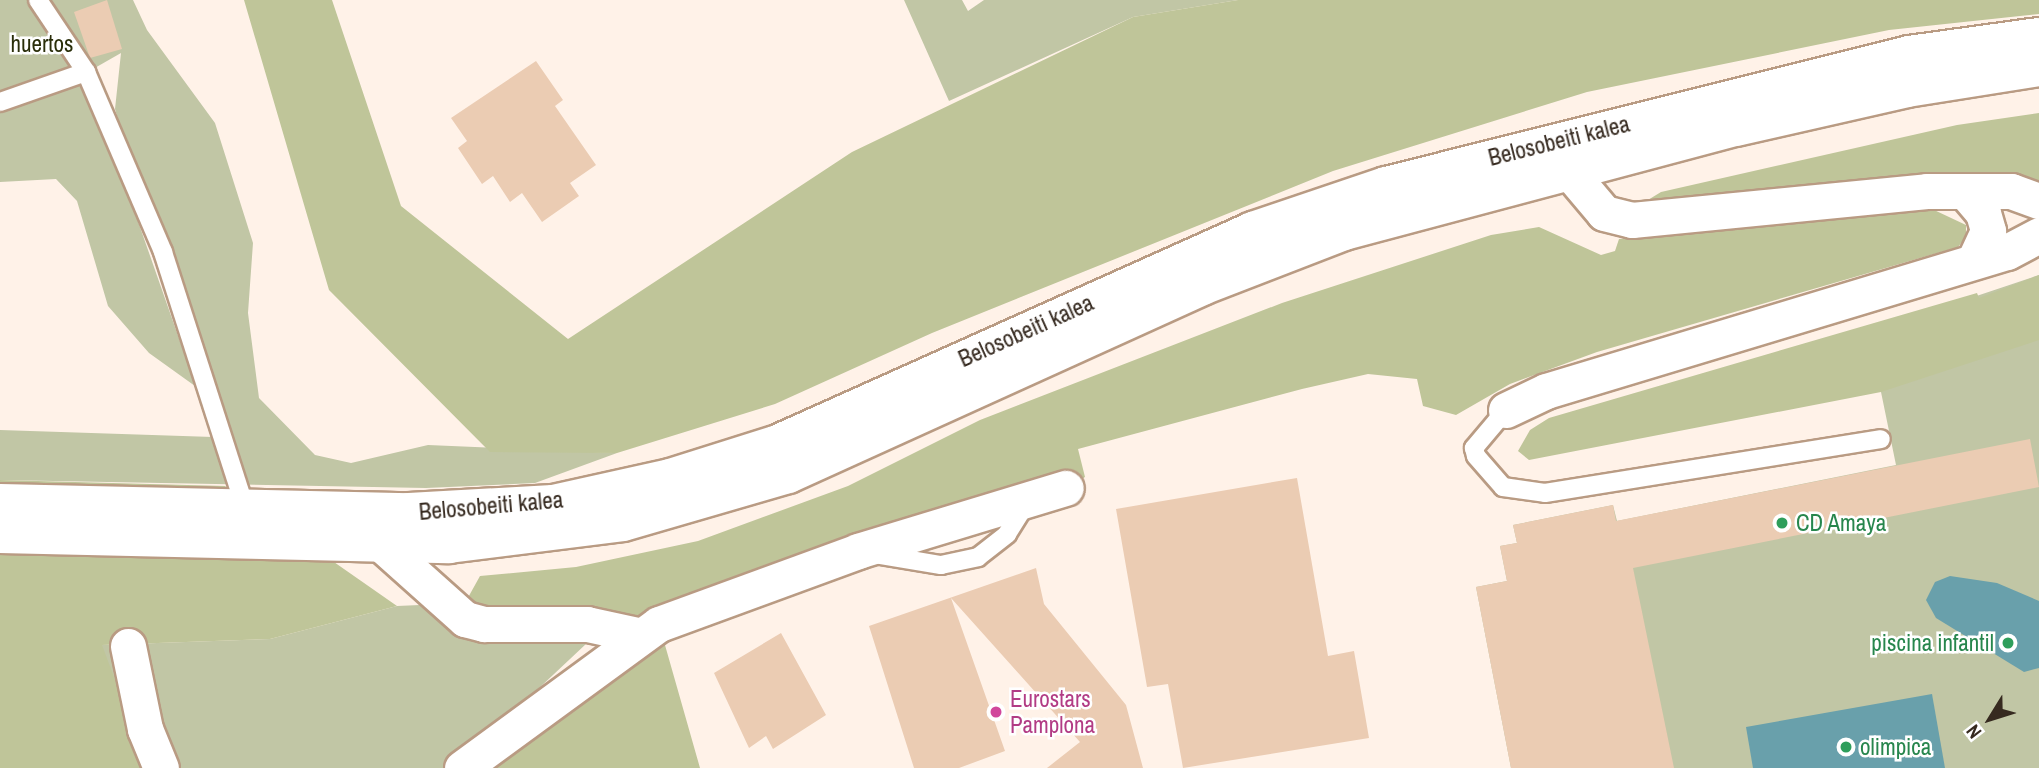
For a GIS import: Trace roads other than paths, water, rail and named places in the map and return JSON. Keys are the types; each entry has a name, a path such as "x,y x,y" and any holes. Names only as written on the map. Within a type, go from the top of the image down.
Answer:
{"main road":[{"name":"Belosobeiti kalea","path":"0,503 409,512 553,504 670,478 778,444 1253,231 1386,186 1909,55 2039,37"},
{"name":"Belosobeiti kalea","path":"0,534 449,544 624,522 734,493 788,474 1278,255 1422,206 1907,88 2039,67"}],"street":[{"path":"1567,169 1604,213 1623,220 1858,196 1968,195 2011,191 2039,201"},
{"path":"1968,195 1983,213 1988,231 1975,258"},
{"path":"1506,411 1546,391 1642,359 1975,258 2007,252 2039,235"},
{"path":"462,768 638,635 858,551 1066,488"},
{"path":"381,544 466,619 484,624 587,624 638,635"},
{"name":"Belosobeiti kalea","path":"449,544 447,576 476,608 607,616 638,635"},
{"path":"128,646 145,729 161,768"}],"lane":[{"path":"38,0 86,72 163,252 246,510"},
{"path":"0,102 86,72"},
{"path":"1506,411 1474,448 1476,456 1503,487 1545,493 1881,439"}],"water":[{"name":"piscina infantil","path":"1950,576 1997,583 2039,601 2039,668 2024,672 1936,618 1926,600 1935,582"},
{"name":"olimpica","path":"1932,694 1945,768 1753,768 1746,727"}],"place":[{"name":"CD Amaya","path":"1782,523"},
{"name":"piscina infantil","path":"2008,643"},
{"name":"Eurostars Pamplona","path":"996,712"},
{"name":"olimpica","path":"1846,747"}],"park label":[{"name":"huertos","path":"42,44"}]}
